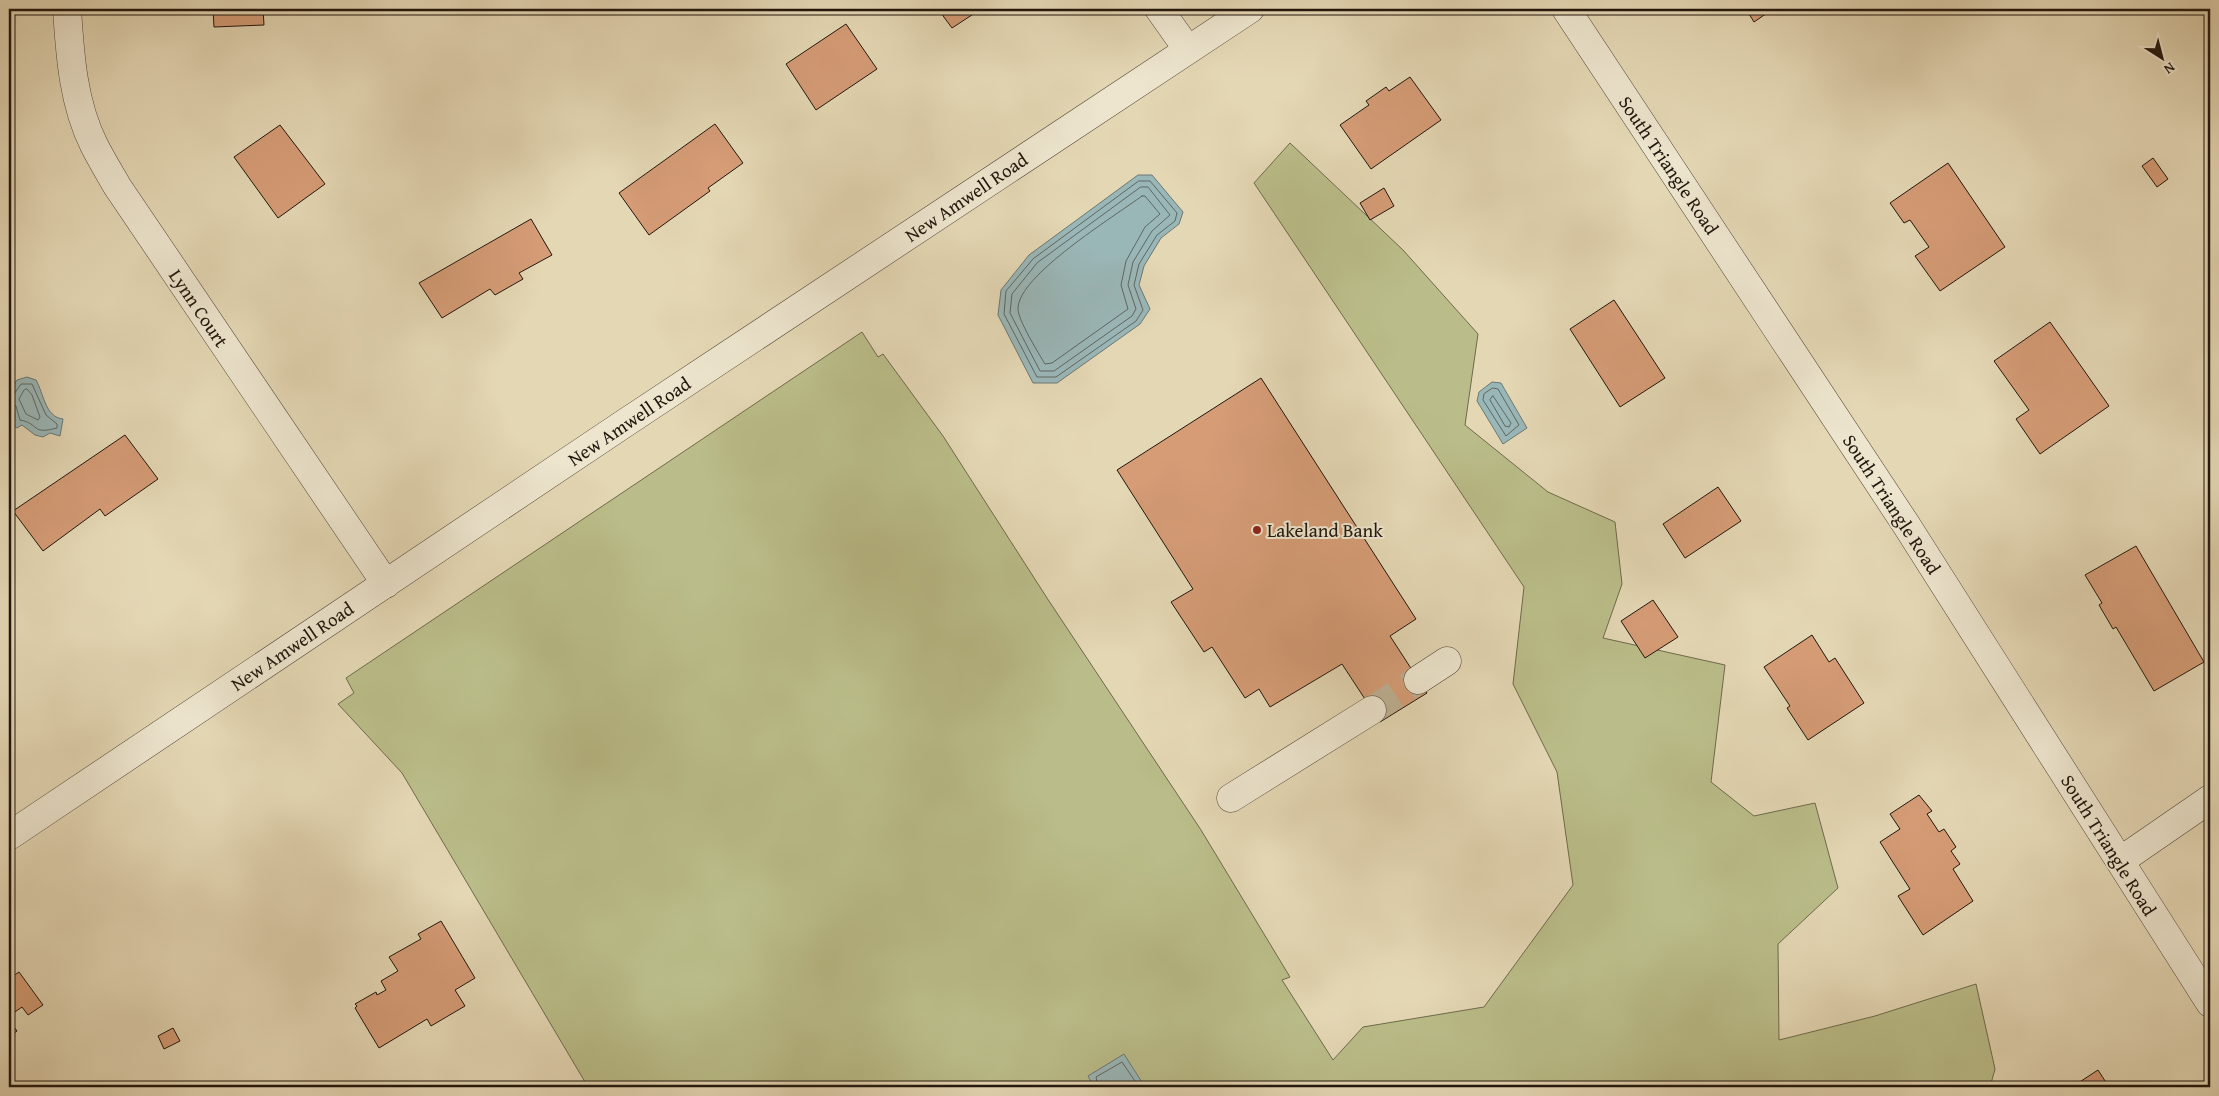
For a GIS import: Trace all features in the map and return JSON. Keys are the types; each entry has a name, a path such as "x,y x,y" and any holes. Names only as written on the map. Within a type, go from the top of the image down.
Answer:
{"street":[{"name":"Lynn Court","path":"67,9 70,58 77,94 93,144 117,186 386,584"},
{"path":"1159,9 1188,50"},
{"name":"New Amwell Road","path":"9,836 1250,9"},
{"name":"South Triangle Road","path":"1566,9 1896,509 2210,1003"},
{"path":"1418,680 1446,661"},
{"path":"1231,798 1372,710"},
{"path":"2120,861 2210,799"}],"green space":[{"path":"1290,143 1403,250 1478,334 1465,425 1548,492 1615,522 1622,584 1603,638 1725,665 1711,782 1754,816 1815,803 1838,888 1778,944 1779,1040 1875,1016 1976,984 1995,1069 1990,1087 588,1087 402,773 338,704 354,693 346,678 862,332 878,357 883,354 943,436 1047,598 1201,830 1290,977 1282,980 1333,1060 1363,1027 1484,1007 1573,885 1557,772 1513,684 1524,587 1254,183"}],"water":[{"path":"1138,175 1152,175 1183,212 1179,224 1161,238 1144,266 1139,285 1150,309 1140,324 1057,383 1033,383 998,315 1001,290 1029,255"},
{"path":"27,377 36,380 52,414 63,419 60,436 50,433 43,437 35,435 22,425 17,428 14,426 15,415 9,404 9,393 17,380"},
{"path":"1492,382 1501,383 1527,428 1503,444 1477,401 1479,392"},
{"path":"1124,1054 1145,1087 1094,1087 1088,1076"}],"building":[{"path":"213,9 263,9 264,25 214,27"},
{"path":"938,9 981,9 952,28"},
{"path":"1746,9 1773,9 1754,22"},
{"path":"846,24 877,69 816,110 786,64"},
{"path":"1410,77 1441,120 1371,169 1340,125 1369,105 1366,101 1386,87 1389,91"},
{"path":"715,124 743,163 708,188 710,191 649,235 619,193"},
{"path":"280,125 325,184 278,218 234,157"},
{"path":"2153,158 2168,179 2157,187 2142,166"},
{"path":"1948,163 2005,247 1940,291 1915,256 1929,247 1910,220 1904,223 1890,203"},
{"path":"1384,188 1394,206 1370,220 1360,203"},
{"path":"531,219 552,255 519,273 523,279 495,295 490,289 442,318 419,283"},
{"path":"1614,300 1665,378 1620,407 1570,329"},
{"path":"2050,322 2109,406 2040,454 2016,419 2029,410 1994,361"},
{"name":"Lakeland Bank","path":"1261,378 1416,619 1390,636 1427,693 1380,722 1342,664 1270,707 1259,689 1245,698 1212,647 1204,652 1171,602 1193,589 1117,470"},
{"path":"125,435 158,479 105,516 100,509 43,551 13,511"},
{"path":"1718,487 1741,521 1685,558 1663,524"},
{"path":"2136,546 2204,662 2154,691 2116,627 2113,629 2099,605 2102,603 2085,575"},
{"path":"1653,600 1678,637 1645,658 1621,621"},
{"path":"1812,635 1829,662 1835,658 1864,703 1808,740 1787,708 1790,706 1764,667"},
{"path":"1919,795 1932,811 1927,814 1939,832 1944,829 1956,847 1951,851 1960,864 1953,869 1973,901 1923,935 1898,896 1910,889 1880,842 1900,829 1890,814"},
{"path":"441,921 475,978 455,990 465,1006 431,1026 427,1019 379,1048 355,1008 357,1006 355,1004 376,992 377,995 386,990 381,981 398,971 389,957 421,939 418,934"},
{"path":"19,972 43,1005 28,1015 22,1007 9,1016 9,979"},
{"path":"9,1020 17,1031 9,1037"},
{"path":"173,1028 180,1041 164,1049 158,1036"},
{"path":"2098,1070 2109,1087 2072,1087"}],"tunnel":[{"path":"1372,710 1418,680"}],"place":[{"name":"Lakeland Bank","path":"1257,530"}]}
